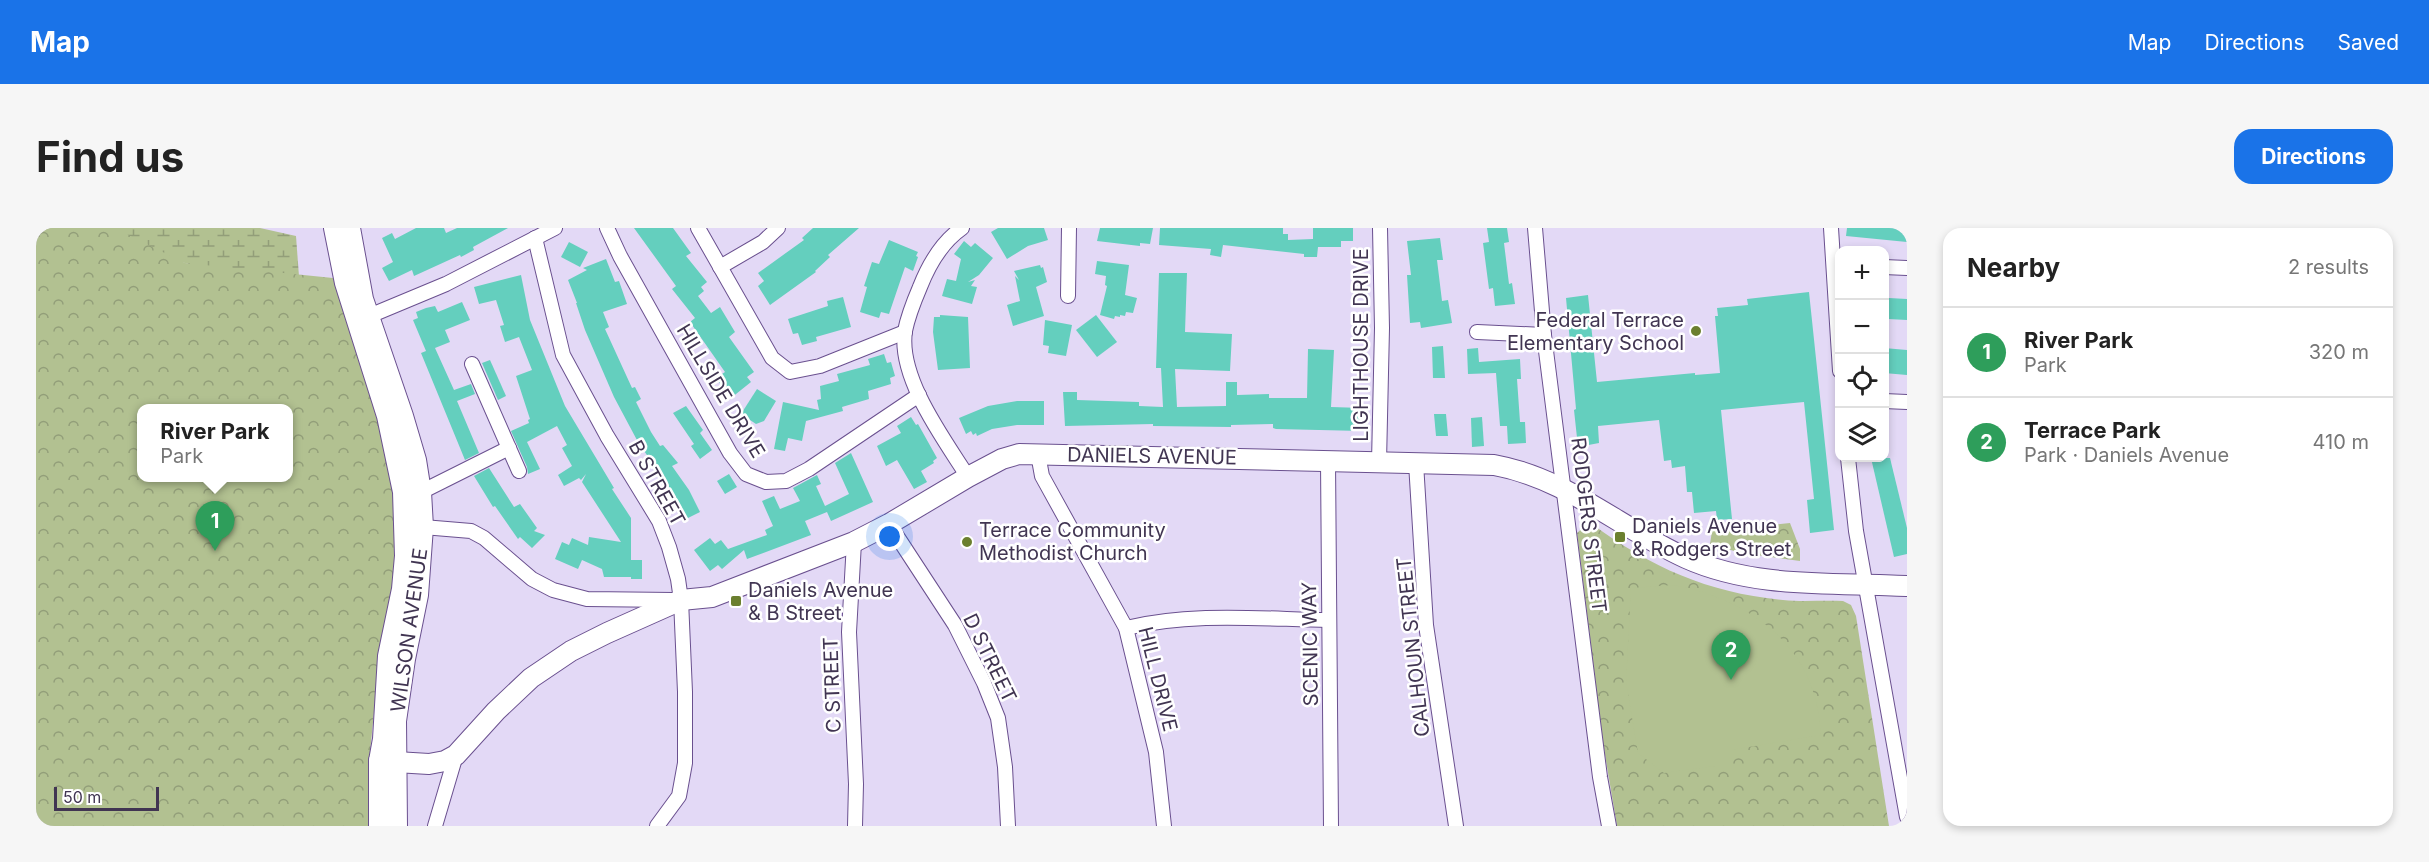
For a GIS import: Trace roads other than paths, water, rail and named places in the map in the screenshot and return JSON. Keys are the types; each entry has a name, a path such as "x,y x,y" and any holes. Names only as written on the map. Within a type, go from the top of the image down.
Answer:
{"street":[{"name":"WILSON AVENUE","path":"334,228 345,283 363,319 403,416 416,460 421,492 423,527 418,595 387,761 379,826"},
{"name":"WILSON AVENUE","path":"350,228 363,319 398,459 405,511 402,589 388,656 383,739 397,826"},
{"path":"363,319 446,284 555,228"},
{"name":"HILLSIDE DRIVE","path":"608,228 620,256 730,453 746,474 766,483 786,481 818,464 919,395"},
{"path":"698,228 772,358 790,372 820,366 905,332"},
{"path":"720,267 763,242 778,228"},
{"path":"962,228 950,237 927,268 905,332 908,364 919,395 968,477"},
{"path":"1068,296 1069,228"},
{"name":"LIGHTHOUSE DRIVE","path":"1379,462 1382,328 1380,228"},
{"name":"RODGERS STREET","path":"1535,228 1544,335 1600,777 1609,826"},
{"path":"1831,228 1835,256"},
{"name":"B STREET","path":"535,238 563,355 607,436 659,521 669,547 681,600 685,763 679,796 657,826"},
{"path":"1889,267 1907,268"},
{"path":"1837,300 1839,354"},
{"path":"1477,332 1544,335"},
{"path":"472,364 519,471"},
{"path":"1889,401 1907,402"},
{"path":"421,492 509,448"},
{"name":"DANIELS AVENUE","path":"435,826 456,755 496,711 531,678 572,651 681,600 712,597 854,542 968,477 1002,459 1019,454 1494,465 1512,468 1546,480 1655,542 1686,558 1715,569 1752,579 1907,586"},
{"name":"HILL DRIVE","path":"1038,454 1042,476 1126,628 1156,752 1164,826"},
{"name":"SCENIC WAY","path":"1328,461 1331,826"},
{"path":"1848,462 1856,531 1907,817"},
{"name":"CALHOUN STREET","path":"1416,463 1426,625 1456,826"},
{"name":"D STREET","path":"889,524 955,625 984,683 998,718 1005,767 1008,826"},
{"path":"423,527 471,531 484,538 532,579 553,590 587,599 681,600"},
{"name":"C STREET","path":"854,542 849,632 856,784 855,826"},
{"path":"1126,628 1158,620 1328,620"},
{"path":"387,761 437,764 456,755"}],"place":[{"name":"Federal Terrace Elementary School","path":"1696,331"},
{"name":"Daniels Avenue & Rodgers Street","path":"1620,537"},
{"name":"Terrace Community Methodist Church","path":"967,542"},
{"name":"River Park","path":"215,551"},
{"name":"Daniels Avenue & B Street","path":"736,601"},
{"name":"Terrace Park","path":"1731,680"}]}
